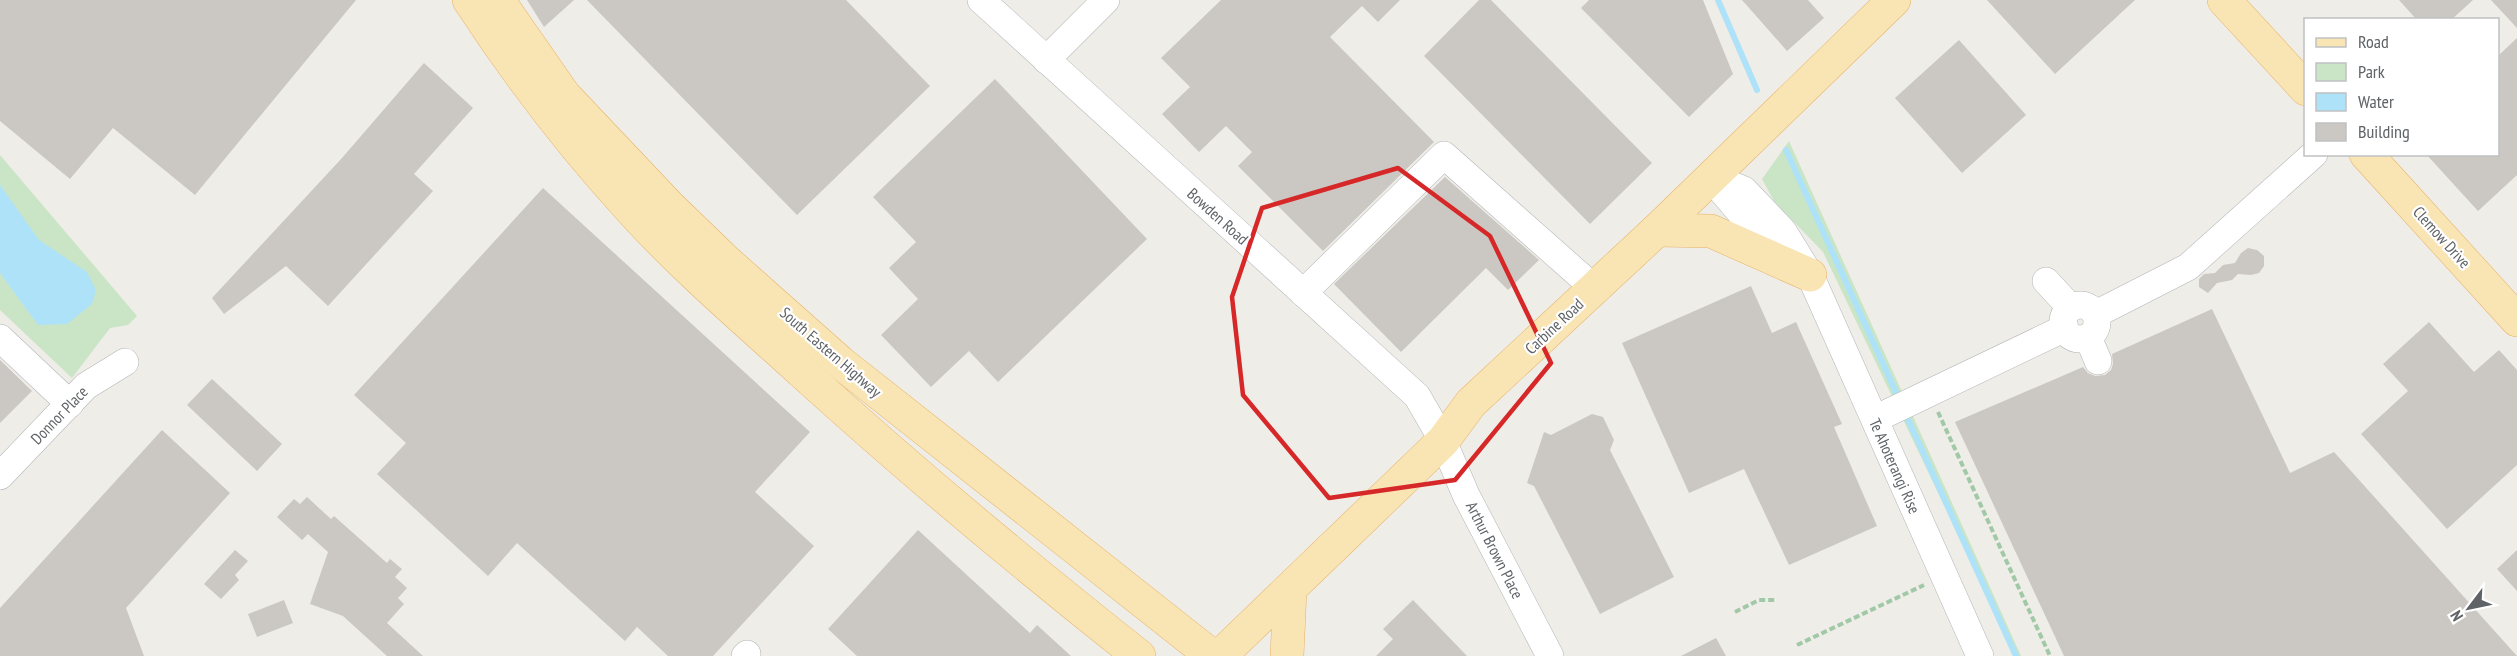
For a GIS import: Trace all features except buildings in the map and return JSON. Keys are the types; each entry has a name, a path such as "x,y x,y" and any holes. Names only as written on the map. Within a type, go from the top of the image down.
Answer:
{"main road":[{"name":"South Eastern Highway","path":"469,0 520,75 583,155 634,214 682,263 867,431 1139,656"},
{"name":"South Eastern Highway","path":"498,0 564,95 669,206 726,261 841,363 1212,656"},
{"name":"Carbine Road","path":"1220,656 1443,441 1471,403 1657,230 1894,0"},
{"path":"2224,0 2304,87"},
{"name":"Clemow Drive","path":"2368,156 2517,320"},
{"path":"1657,230 1711,231 1810,275"},
{"path":"1287,656 1290,590"}],"street":[{"name":"Bowden Road","path":"981,0 1417,396 1443,441"},
{"path":"1046,60 1106,0"},
{"path":"1303,293 1444,155 1594,288"},
{"path":"1885,414 1929,404 2083,330 2188,267 2312,156"},
{"name":"Te Ahoterangi Rise","path":"1712,177 1744,190 1783,231 1810,275 1885,414 1980,656"},
{"path":"2046,281 2083,330"},
{"path":"0,338 70,404"},
{"name":"Donnor Place","path":"0,476 98,377 125,362"},
{"name":"Arthur Brown Place","path":"1443,441 1466,495 1550,656"}],"path":[{"path":"1929,404 2050,656"},
{"path":"1797,645 1930,583"},
{"path":"1735,612 1759,600 1776,600"}],"highlighted area":[{"path":"1398,168 1490,236 1551,363 1455,480 1329,498 1243,395 1232,297 1262,208"}],"green space":[{"path":"1789,141 2021,656 2016,656 1823,252 1774,201 1762,179"},
{"path":"0,155 137,316 128,325 110,328 72,378 0,310"}],"water":[{"path":"0,185 39,240 87,272 96,290 92,304 67,324 38,325 0,273"}],"waterway":[{"path":"1718,0 1757,90"},
{"path":"1786,150 1899,399"},
{"path":"1905,413 2016,656"}]}
